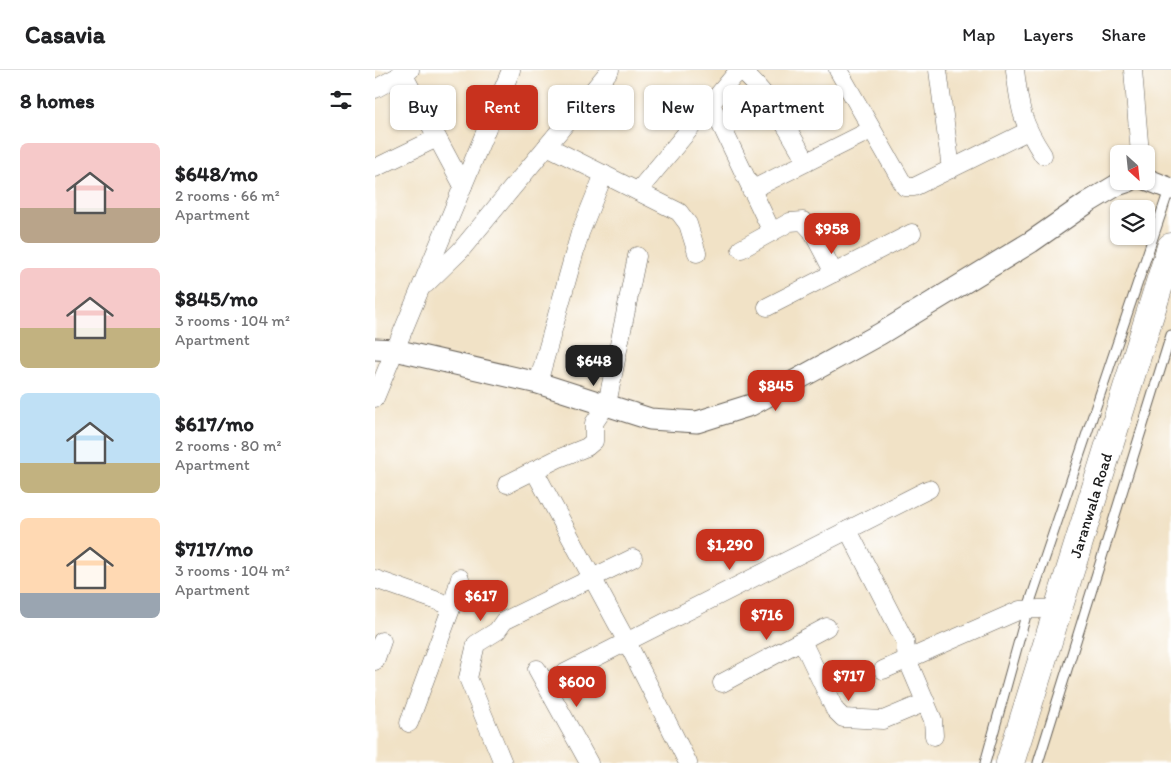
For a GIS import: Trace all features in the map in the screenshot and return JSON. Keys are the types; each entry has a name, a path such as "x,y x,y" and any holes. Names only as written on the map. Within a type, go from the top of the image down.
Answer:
{"main road":[{"name":"Jaranwala Road","path":"1010,763 1171,247"},
{"name":"Jaranwala Road","path":"1026,763 1171,300"}],"street":[{"path":"375,398 385,350 420,289 511,70"},
{"path":"420,289 460,251 610,70"},
{"path":"713,102 739,70 757,83 807,162"},
{"path":"838,70 905,188 914,188 1027,131"},
{"path":"938,70 951,169"},
{"path":"1015,70 1021,116 1027,131 1043,155"},
{"path":"1133,70 1139,145"},
{"path":"375,89 404,71 463,186"},
{"path":"713,108 772,232"},
{"path":"638,191 689,130"},
{"path":"751,190 871,130"},
{"path":"375,168 437,138"},
{"path":"547,146 679,212 685,218 697,253"},
{"path":"538,382 577,241 604,174"},
{"path":"1155,182 1171,187"},
{"path":"385,350 538,382 650,419 697,422 751,405 880,334 1031,242 1110,189"},
{"path":"741,249 790,222 803,221 812,230 834,273"},
{"path":"767,306 911,233"},
{"path":"507,484 591,444 595,436 594,423 607,404 637,256"},
{"path":"534,470 627,642 688,763"},
{"path":"589,763 541,676 627,642 929,489"},
{"path":"848,530 905,641 907,659 933,720 934,736"},
{"path":"503,763 468,678 474,648 479,642 497,631 504,621 633,558"},
{"path":"409,723 452,606 460,578"},
{"path":"375,579 452,606"},
{"path":"883,670 1020,610 1028,608 1058,608"},
{"path":"722,683 827,627"},
{"path":"375,661 382,641"},
{"path":"803,641 835,710 843,718 883,720 926,702"}],"lane":[{"path":"985,763 1028,608 1171,187"},
{"path":"1038,763 1171,335"}]}
